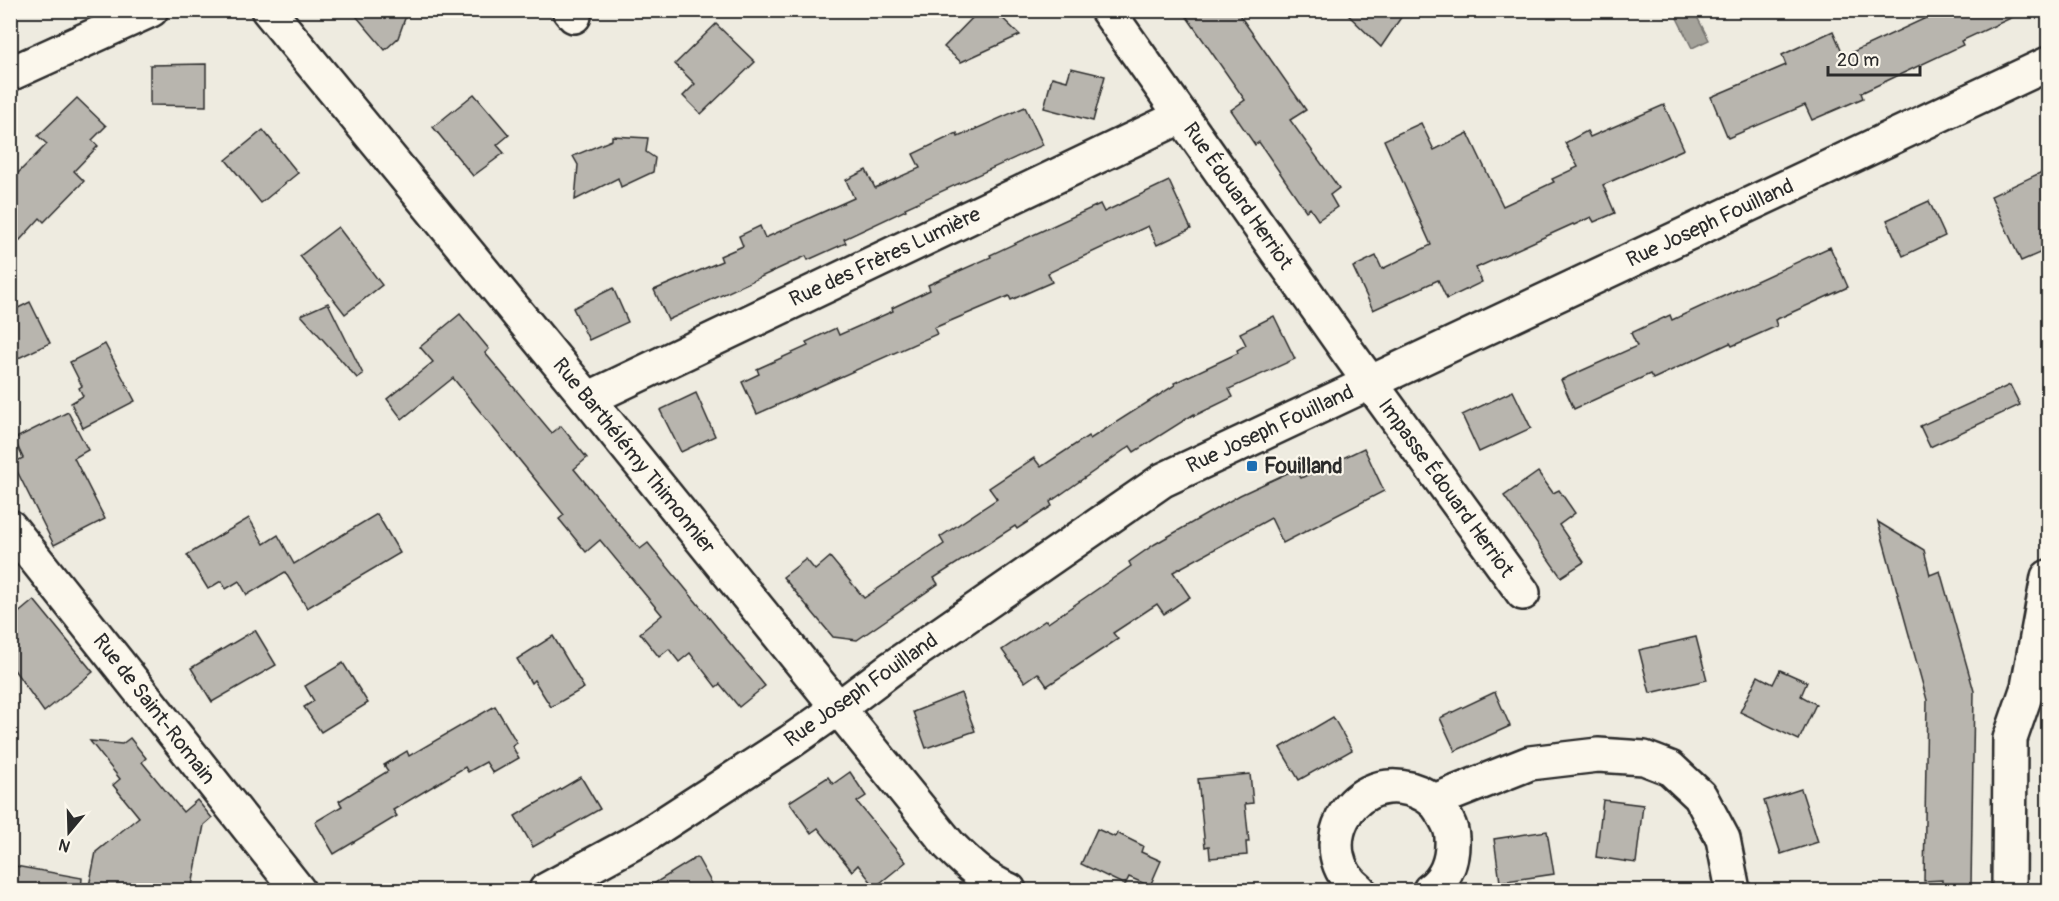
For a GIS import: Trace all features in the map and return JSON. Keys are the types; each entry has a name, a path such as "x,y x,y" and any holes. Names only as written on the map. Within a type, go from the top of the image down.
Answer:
{"street":[{"path":"10,74 151,10"},
{"name":"Rue Barthélémy Thimonnier","path":"268,10 588,399 949,845 970,866 1009,891"},
{"name":"Rue Édouard Herriot","path":"1107,10 1370,382"},
{"name":"Rue Joseph Fouilland","path":"546,891 642,838 840,708 893,667 1163,480 2049,64"},
{"name":"Rue des Frères Lumière","path":"588,399 1182,116"},
{"name":"Impasse Édouard Herriot","path":"1370,382 1523,593"},
{"name":"Rue de Saint-Romain","path":"10,527 298,891"},
{"path":"2009,891 2010,739 2028,687 2049,577"},
{"path":"1434,801 1530,763 1598,754 1644,758 1670,768 1700,796 1723,839 1733,891"},
{"path":"1359,891 1350,883 1340,866 1336,847 1338,827 1347,810 1362,796 1380,788 1400,786 1418,791 1434,801 1445,816 1452,834 1453,853 1447,871 1430,891"}],"shaded area":[{"path":"1691,10 1694,11 1709,40 1692,48 1677,18"}],"building":[{"path":"351,10 408,10 398,38 385,50"},
{"path":"980,10 994,10 1020,35 961,62 944,47"},
{"path":"1182,10 1236,10 1306,110 1290,120 1339,188 1330,195 1337,207 1318,220 1310,208 1306,211 1259,142 1255,145 1231,110 1245,100"},
{"path":"1343,10 1406,10 1381,47"},
{"path":"1943,10 2028,10 1961,41 1963,45 1861,93 1863,98 1812,120 1805,105 1728,138 1711,97 1786,65 1782,55 1833,31 1844,56"},
{"path":"716,24 755,62 701,114 683,96 695,84 675,64"},
{"path":"206,64 206,106 150,105 150,65"},
{"path":"1071,68 1105,76 1093,121 1044,108 1052,77 1067,81"},
{"path":"474,94 509,135 497,145 504,153 473,176 433,127"},
{"path":"77,98 106,126 92,140 98,146 74,171 84,181 44,222 40,218 10,251 10,181 47,144 38,136"},
{"path":"1664,105 1684,149 1603,185 1615,213 1594,222 1591,217 1573,224 1476,268 1482,282 1447,299 1438,280 1373,310 1353,267 1376,256 1382,269 1431,245 1384,140 1421,123 1434,150 1468,133 1503,206 1554,182 1552,179 1578,167 1565,143 1587,131 1590,137"},
{"path":"1025,107 1043,145 905,208 906,210 844,239 846,243 808,260 806,256 668,320 654,290 722,261 720,256 743,246 739,236 760,226 765,238 854,198 846,180 866,170 875,188 920,168 913,154 957,133 958,137"},
{"path":"263,130 298,173 261,203 226,160"},
{"path":"612,136 648,138 646,152 655,158 653,172 621,187 618,178 575,200 578,165 573,156 612,140"},
{"path":"2042,172 2049,186 2049,249 2021,261 1991,196"},
{"path":"1169,181 1191,229 1157,245 1148,226 1048,273 1052,282 1011,300 1009,296 934,328 937,334 757,414 742,382 759,374 757,369 808,346 806,342 836,328 839,335 893,311 892,308 930,290 928,285 1100,204 1104,212"},
{"path":"1929,201 1945,236 1903,256 1887,220"},
{"path":"338,227 382,285 345,314 300,256"},
{"path":"1830,247 1848,287 1775,320 1777,326 1732,346 1730,343 1653,379 1650,374 1574,409 1561,380 1637,346 1631,333 1670,315 1672,320"},
{"path":"613,288 628,322 589,340 573,308"},
{"path":"30,302 50,343 10,362 10,312"},
{"path":"328,303 363,374 357,378 301,315"},
{"path":"460,314 489,349 485,353 552,433 561,426 587,458 574,469 640,549 648,543 765,686 739,707 720,684 716,687 690,653 679,662 669,649 659,657 640,633 662,615 600,540 586,552 559,519 564,515 453,378 402,419 387,399 433,362 420,347"},
{"path":"1274,316 1295,359 1229,389 1233,397 1194,416 1194,414 1134,452 1130,446 1050,502 1052,506 1017,529 1015,526 934,578 938,584 857,640 833,637 783,577 806,559 815,570 830,557 864,598 944,544 940,537 997,499 989,488 1034,458 1041,467 1088,436 1090,439 1175,385 1174,383 1238,353 1237,350 1246,345 1240,333"},
{"path":"105,344 135,401 83,428 71,403 83,396 79,388 82,386 70,362"},
{"path":"2010,385 2020,405 1930,447 1920,426"},
{"path":"1513,391 1531,428 1479,452 1462,415"},
{"path":"696,393 715,436 681,452 660,410"},
{"path":"68,412 88,450 74,458 105,519 54,545 13,463 23,458 14,439"},
{"path":"1364,448 1384,491 1283,543 1271,518 1173,572 1190,597 1164,614 1157,604 1113,633 1118,639 1047,686 1038,673 1025,682 1002,650 1046,620 1048,623 1131,566 1129,562 1155,544 1240,495 1296,469 1301,478"},
{"path":"1538,472 1553,493 1559,490 1575,513 1559,525 1584,562 1561,577 1504,496"},
{"path":"377,514 400,553 307,608 285,572 247,595 239,581 226,589 221,581 208,589 187,555 249,518 264,544 278,535 294,564"},
{"path":"1878,522 1924,550 1930,575 1940,571 1974,691 1971,886 1942,885 1942,880 1924,881 1927,700"},
{"path":"34,600 93,672 44,712 10,664 10,620"},
{"path":"255,630 276,665 212,702 191,668"},
{"path":"553,636 584,688 551,707 534,680 531,683 517,659"},
{"path":"1696,637 1707,680 1650,693 1639,650"},
{"path":"343,663 368,703 321,732 304,707 314,701 305,686"},
{"path":"1780,670 1807,682 1801,696 1816,704 1799,740 1740,712 1758,676 1773,684"},
{"path":"1495,692 1510,726 1455,751 1440,718"},
{"path":"961,693 975,731 926,748 913,712"},
{"path":"495,706 517,743 512,746 519,758 493,773 486,762 468,772 465,767 393,810 397,816 334,854 315,822 342,806 339,801 388,771 384,765 407,751 409,756"},
{"path":"1333,717 1352,750 1299,780 1280,748"},
{"path":"130,738 146,758 142,762 183,812 197,800 212,818 204,825 191,891 88,891 96,852 139,817 113,785 120,779 90,741 122,744"},
{"path":"850,772 866,796 857,802 906,862 875,887 858,865 852,871 818,828 811,833 789,802 828,777 833,784"},
{"path":"1250,774 1253,803 1245,804 1249,842 1246,842 1247,855 1210,858 1209,846 1205,847 1198,779"},
{"path":"581,777 600,809 533,847 515,816"},
{"path":"1801,789 1818,842 1781,854 1764,801"},
{"path":"1603,800 1643,805 1636,863 1596,857"},
{"path":"1097,829 1115,837 1117,833 1143,846 1141,852 1161,861 1150,886 1129,877 1125,885 1081,864"},
{"path":"1547,831 1554,874 1500,882 1494,839"},
{"path":"697,857 716,891 642,891"},
{"path":"10,865 82,878 81,891 10,891"}],"place":[{"name":"Fouilland","path":"1252,466"}]}
